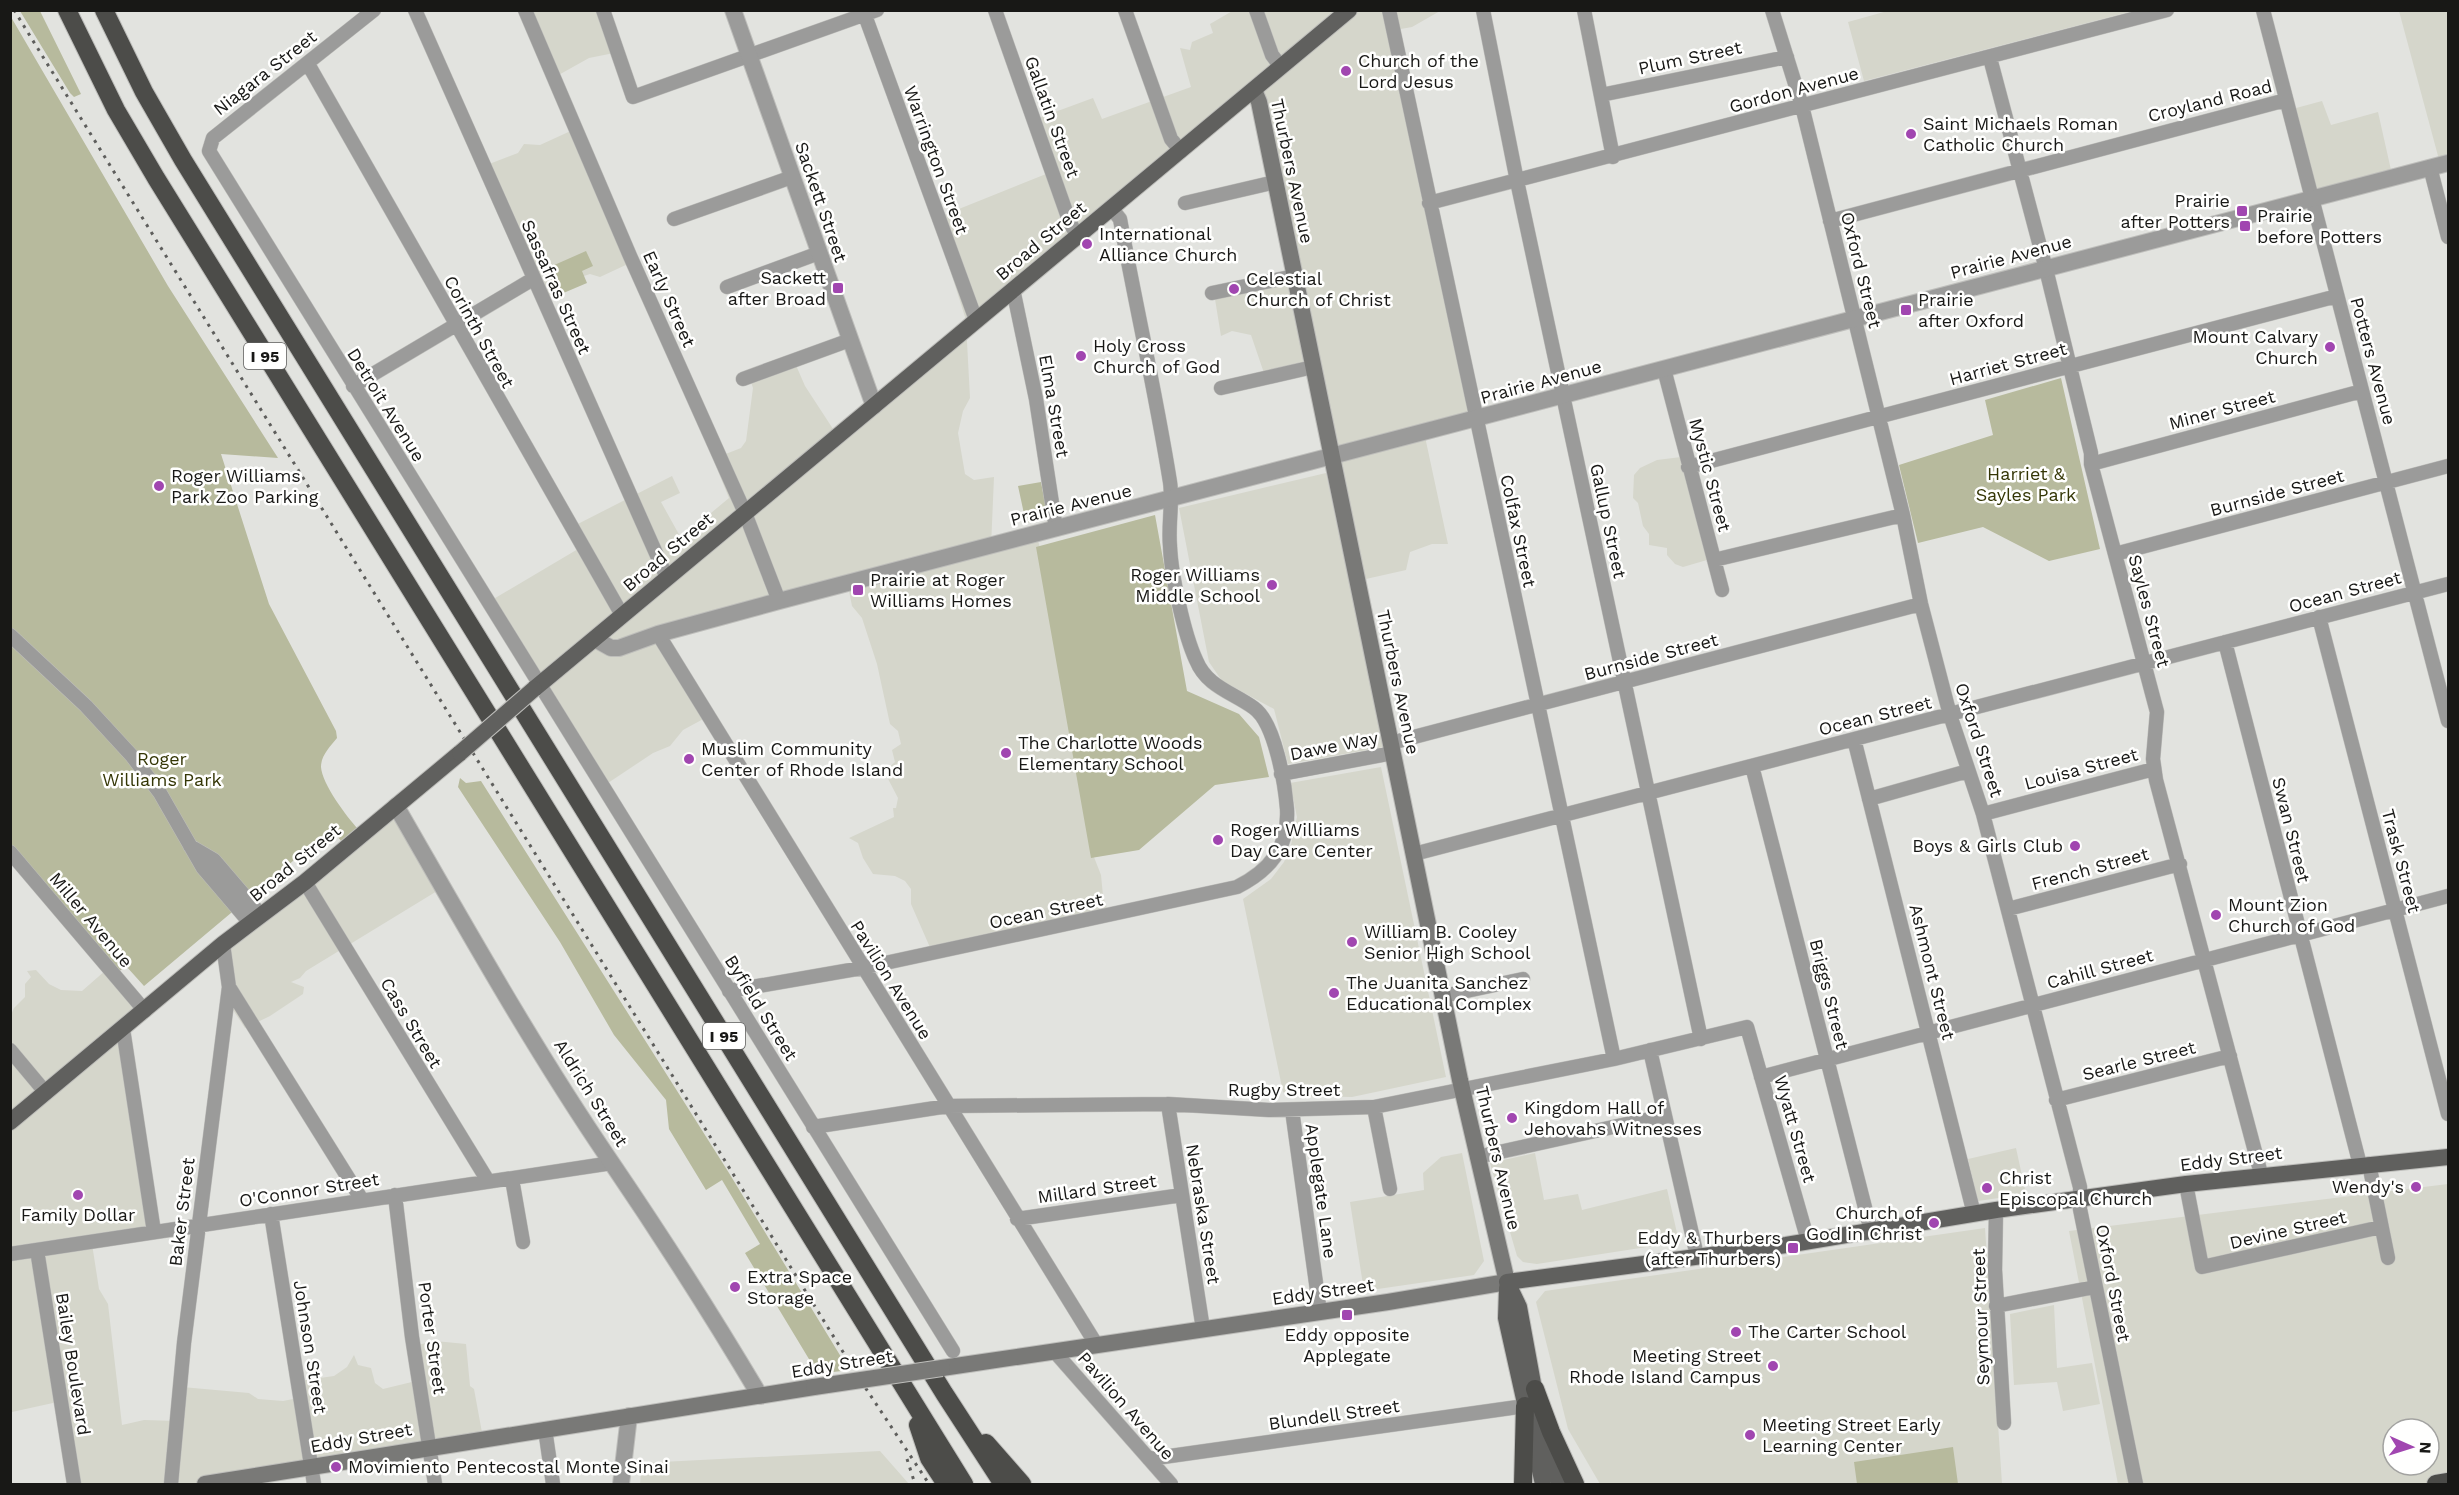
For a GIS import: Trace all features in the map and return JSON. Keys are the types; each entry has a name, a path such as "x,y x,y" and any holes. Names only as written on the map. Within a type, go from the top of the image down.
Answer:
{"highway":[{"name":"I 95","path":"67,10 116,110 161,187 964,1485"},
{"name":"I 95","path":"104,10 144,92 188,169 1003,1485"},
{"path":"1535,1389 1575,1485"},
{"path":"944,1393 1022,1485"},
{"path":"908,1395 929,1458 946,1485"},
{"path":"1522,1485 1525,1406"},
{"path":"2436,1485 2448,1482"}],"main road":[{"name":"Broad Street","path":"10,1122 223,944 305,882 1349,10"},
{"name":"Thurbers Avenue","path":"1254,90 1259,102 1462,1090 1507,1282 1519,1307 1543,1438 1560,1485"},
{"name":"Eddy Street","path":"205,1485 429,1447 814,1387 1507,1282 1808,1241 1996,1210 2261,1174 2448,1158"},
{"name":"Thurbers Avenue","path":"1507,1282 1506,1318 1543,1485"}],"street":[{"name":"Niagara Street","path":"210,144 213,138 228,125 374,10"},
{"name":"Sassafras Street","path":"415,10 667,578"},
{"name":"Early Street","path":"525,10 643,286 746,513 779,601"},
{"path":"603,10 633,97 868,12"},
{"name":"Sackett Street","path":"733,10 874,406"},
{"name":"Gallatin Street","path":"994,10 1070,223 1077,235"},
{"path":"1125,10 1171,139 1181,151"},
{"path":"1256,10 1272,55 1281,67"},
{"name":"Colfax Street","path":"1389,10 1614,1059"},
{"name":"Gallup Street","path":"1483,10 1517,181 1701,1039"},
{"path":"1584,10 1613,157"},
{"name":"Oxford Street","path":"1772,10 1802,106 1904,515 1921,604 1950,715 1983,814 2081,1198 2095,1287 2136,1485"},
{"name":"Gordon Avenue","path":"1429,203 1613,157 2167,10"},
{"name":"Potters Avenue","path":"2263,10 2448,721"},
{"name":"Warrington Street","path":"868,12 976,320"},
{"name":"Plum Street","path":"1601,95 1787,57"},
{"name":"Sayles Street","path":"1990,58 2046,268 2091,453 2091,464 2157,712 2154,769 2261,1174"},
{"name":"Corinth Street","path":"308,64 454,324 622,615"},
{"name":"Croyland Road","path":"1830,221 2286,100"},
{"name":"Detroit Avenue","path":"210,144 209,151 216,165 537,686"},
{"name":"Prairie Avenue","path":"602,634 651,636 2448,163"},
{"path":"2430,168 2448,237"},
{"path":"674,219 792,177"},
{"path":"1185,203 1275,182"},
{"name":"Ocean Street","path":"729,991 862,968 1237,887 1257,877 1281,849 1286,830 1287,809 1281,774 1266,722 1255,708 1208,680 1195,660 1183,617 1170,548 1170,486 1121,227 1112,209"},
{"path":"727,287 819,253"},
{"path":"1212,293 1295,276"},
{"path":"353,386 533,279"},
{"name":"Elma Street","path":"1014,290 1036,399 1056,529"},
{"name":"Harriet Street","path":"1688,467 2337,296"},
{"path":"744,379 850,340"},
{"path":"1221,388 1313,367"},
{"name":"Mystic Street","path":"1664,369 1722,590"},
{"name":"Miner Street","path":"2091,464 2362,391"},
{"name":"Burnside Street","path":"2115,554 2448,466"},
{"path":"1714,560 1904,515"},
{"name":"Ocean Street","path":"1414,854 2448,584"},
{"name":"Burnside Street","path":"1392,748 1537,705 1921,604"},
{"name":"Trask Street","path":"2319,617 2448,1114"},
{"path":"10,635 43,664 119,740 160,792 190,846 214,860 256,919"},
{"name":"Pavilion Avenue","path":"651,636 862,968 1096,1344"},
{"name":"Swan Street","path":"2225,642 2300,935 2388,1258"},
{"name":"Byfield Street","path":"537,686 953,1351"},
{"name":"Ashmont Street","path":"1854,739 1974,1214"},
{"name":"Dawe Way","path":"1281,774 1392,748"},
{"name":"Briggs Street","path":"1752,766 1871,1231"},
{"name":"Louisa Street","path":"1983,814 2154,769"},
{"path":"1869,799 1968,771"},
{"name":"Aldrich Street","path":"396,806 531,1035 694,1286 760,1396"},
{"name":"Miller Avenue","path":"10,852 145,1011"},
{"name":"French Street","path":"2008,909 2180,864"},
{"name":"Cass Street","path":"305,882 488,1181"},
{"name":"Cahill Street","path":"1761,1077 2448,896"},
{"name":"Baker Street","path":"171,1485 198,1225 229,987 223,944"},
{"path":"1443,996 1523,979"},
{"path":"229,987 362,1200"},
{"name":"Rugby Street","path":"813,1127 948,1106 1168,1104 1292,1110 1374,1107 1614,1059 1747,1027"},
{"name":"Wyatt Street","path":"1747,1027 1808,1241"},
{"path":"123,1029 154,1232"},
{"path":"10,1050 46,1093"},
{"path":"1650,1050 1662,1116 1696,1256"},
{"name":"Searle Street","path":"2056,1100 2230,1056"},
{"name":"Nebraska Street","path":"1168,1104 1203,1329"},
{"path":"1374,1107 1390,1189"},
{"name":"Applegate Lane","path":"1292,1110 1320,1312"},
{"path":"1477,1157 1662,1116"},
{"name":"O'Connor Street","path":"10,1254 612,1163"},
{"path":"512,1179 523,1242"},
{"name":"Devine Street","path":"2186,1184 2202,1267 2381,1227"},
{"name":"Porter Street","path":"395,1195 412,1336 435,1485"},
{"name":"Millard Street","path":"1017,1219 1182,1195"},
{"name":"Seymour Street","path":"1996,1210 1996,1306 2004,1423"},
{"name":"Johnson Street","path":"272,1214 314,1485"},
{"name":"Bailey Boulevard","path":"37,1250 74,1485"},
{"path":"1996,1306 2095,1287"},
{"name":"Pavilion Avenue","path":"1054,1351 1171,1485"},
{"name":"Blundell Street","path":"1149,1459 1525,1406"},
{"path":"621,1485 629,1416"},
{"path":"545,1429 553,1485"}],"shaded area":[{"path":"1234,10 1461,11 1440,11 1412,27 1395,30 1475,416 1424,432 1448,544 1432,544 1410,552 1406,570 1357,581 1311,370 1265,376 1251,335 1232,331 1221,336 1214,293 1290,277 1254,87 966,320 934,219 1051,172 1036,119 1093,98 1102,119 1191,87 1180,48 1190,50 1192,42 1213,33 1210,24"},
{"path":"1891,10 2133,11 1864,81 1848,22"},
{"path":"525,11 600,11 614,53 589,58 555,77"},
{"path":"2399,11 2448,11 2448,165 2441,167"},
{"path":"2322,101 2331,125 2378,112 2393,179 2307,201 2285,111"},
{"path":"575,129 630,263 600,277 590,274 578,278 565,292 541,302 484,166 518,153 524,144 540,145"},
{"path":"966,323 970,398 963,411 958,433 965,474 974,480 994,477 991,547 1037,536 1092,852 1101,875 1103,896 1109,914 932,952 911,904 911,889 905,881 895,876 873,874 863,858 858,843 849,838 894,817 893,808 896,808 898,798 886,775 887,769 895,762 892,750 901,744 898,731 890,724 877,664 862,618 852,606 848,586 659,630 707,717 683,730 670,746 653,753 605,785 485,604 578,549 568,529 672,476 680,493 661,502 681,538 729,498 713,459 741,448 746,441 753,388 750,379 795,363 805,386 835,432"},
{"path":"1681,457 1707,560 1683,567 1675,564 1667,555 1667,548 1649,545 1649,534 1643,526 1638,503 1633,498 1634,475 1640,468 1657,460"},
{"name":"Roger Williams Middle School","path":"1326,473 1384,747 1288,764 1274,709 1222,681 1209,662 1179,508"},
{"path":"1381,767 1446,1077 1352,1097 1288,1096 1283,1092 1243,899 1271,879 1284,862 1291,845 1297,817 1290,783"},
{"path":"390,804 442,888 306,971 300,978 291,982 304,987 303,994 270,1016 245,1028 227,1001 228,946"},
{"path":"36,970 49,984 61,990 82,991 106,970 141,1012 120,1033 153,1230 92,1244 99,1289 108,1304 122,1425 144,1420 177,1421 182,1387 249,1393 258,1399 283,1401 298,1398 299,1381 334,1376 347,1367 354,1355 358,1365 371,1368 375,1383 383,1389 416,1381 413,1346 435,1341 466,1344 470,1386 474,1389 483,1438 208,1484 77,1484 62,1401 12,1412 10,1400 10,1017 14,1008 25,997 25,984 31,977 27,971"},
{"path":"2016,1148 2026,1194 1978,1201 1968,1159"},
{"path":"1462,1153 1484,1261 1474,1275 1364,1291 1350,1202 1424,1190 1423,1173 1441,1157"},
{"path":"1535,1153 1544,1200 1578,1194 1582,1210 1667,1189 1679,1242 1537,1264 1523,1262 1517,1256 1490,1163"},
{"path":"2448,1184 2448,1484 2118,1484 2069,1231"},
{"name":"Meeting Street Rhode Island Campus","path":"1985,1228 2002,1484 1600,1484 1568,1429 1536,1302 1545,1291"},
{"path":"2054,1305 2057,1368 2092,1363 2100,1404 2063,1411 2057,1382 2014,1385 2010,1314"},
{"path":"880,1451 909,1484 640,1484 642,1463"}],"green space":[{"path":"20,11 40,11 81,94 74,97 70,93"},
{"name":"Roger Williams Park","path":"11,17 168,286 278,458 221,454 269,604 336,731 337,738 326,751 323,759 322,774 336,800 358,829 342,842 331,829 144,986 126,966 113,976 11,859"},
{"path":"586,251 593,266 582,271 587,283 554,297 543,270"},
{"name":"Harriet & Sayles Park","path":"2061,378 2100,549 2049,561 1983,527 1918,543 1899,465 1993,435 1985,400"},
{"path":"1041,482 1048,518 1026,523 1018,486"},
{"path":"1155,515 1187,691 1239,714 1259,737 1269,777 1215,785 1139,850 1091,858 1036,547"},
{"path":"460,778 466,783 481,781 729,1173 849,1370 818,1374 745,1253 760,1244 722,1180 706,1190 669,1129 666,1100 614,1035 560,942 458,787"},
{"path":"1953,1447 1958,1484 1857,1484 1854,1462"}],"railway":[{"path":"14,10 861,1381 929,1484"},
{"path":"907,1459 915,1484"}],"place":[{"name":"Church of the Lord Jesus","path":"1346,71"},
{"name":"Saint Michaels Roman Catholic Church","path":"1911,134"},
{"name":"Prairie after Potters","path":"2242,211"},
{"name":"Prairie before Potters","path":"2245,226"},
{"name":"International Alliance Church","path":"1087,244"},
{"name":"Sackett after Broad","path":"838,288"},
{"name":"Celestial Church of Christ","path":"1234,289"},
{"name":"Prairie after Oxford","path":"1906,310"},
{"name":"Mount Calvary Church","path":"2330,347"},
{"name":"Holy Cross Church of God","path":"1081,356"},
{"name":"Roger Williams Park Zoo Parking","path":"159,486"},
{"name":"Roger Williams Middle School","path":"1272,585"},
{"name":"Prairie at Roger Williams Homes","path":"858,590"},
{"name":"The Charlotte Woods Elementary School","path":"1006,753"},
{"name":"Muslim Community Center of Rhode Island","path":"689,759"},
{"name":"Roger Williams Day Care Center","path":"1218,840"},
{"name":"Boys & Girls Club","path":"2075,846"},
{"name":"Mount Zion Church of God","path":"2216,915"},
{"name":"William B. Cooley Senior High School","path":"1352,942"},
{"name":"The Juanita Sanchez Educational Complex","path":"1334,993"},
{"name":"Kingdom Hall of Jehovahs Witnesses","path":"1512,1118"},
{"name":"Wendy's","path":"2416,1187"},
{"name":"Christ Episcopal Church","path":"1987,1188"},
{"name":"Family Dollar","path":"78,1195"},
{"name":"Church of God in Christ","path":"1934,1223"},
{"name":"Eddy & Thurbers (after Thurbers)","path":"1793,1248"},
{"name":"Extra Space Storage","path":"735,1287"},
{"name":"Eddy opposite Applegate","path":"1347,1315"},
{"name":"The Carter School","path":"1736,1332"},
{"name":"Meeting Street Rhode Island Campus","path":"1773,1366"},
{"name":"Meeting Street Early Learning Center","path":"1750,1435"},
{"name":"Movimiento Pentecostal Monte Sinai","path":"336,1467"}]}
